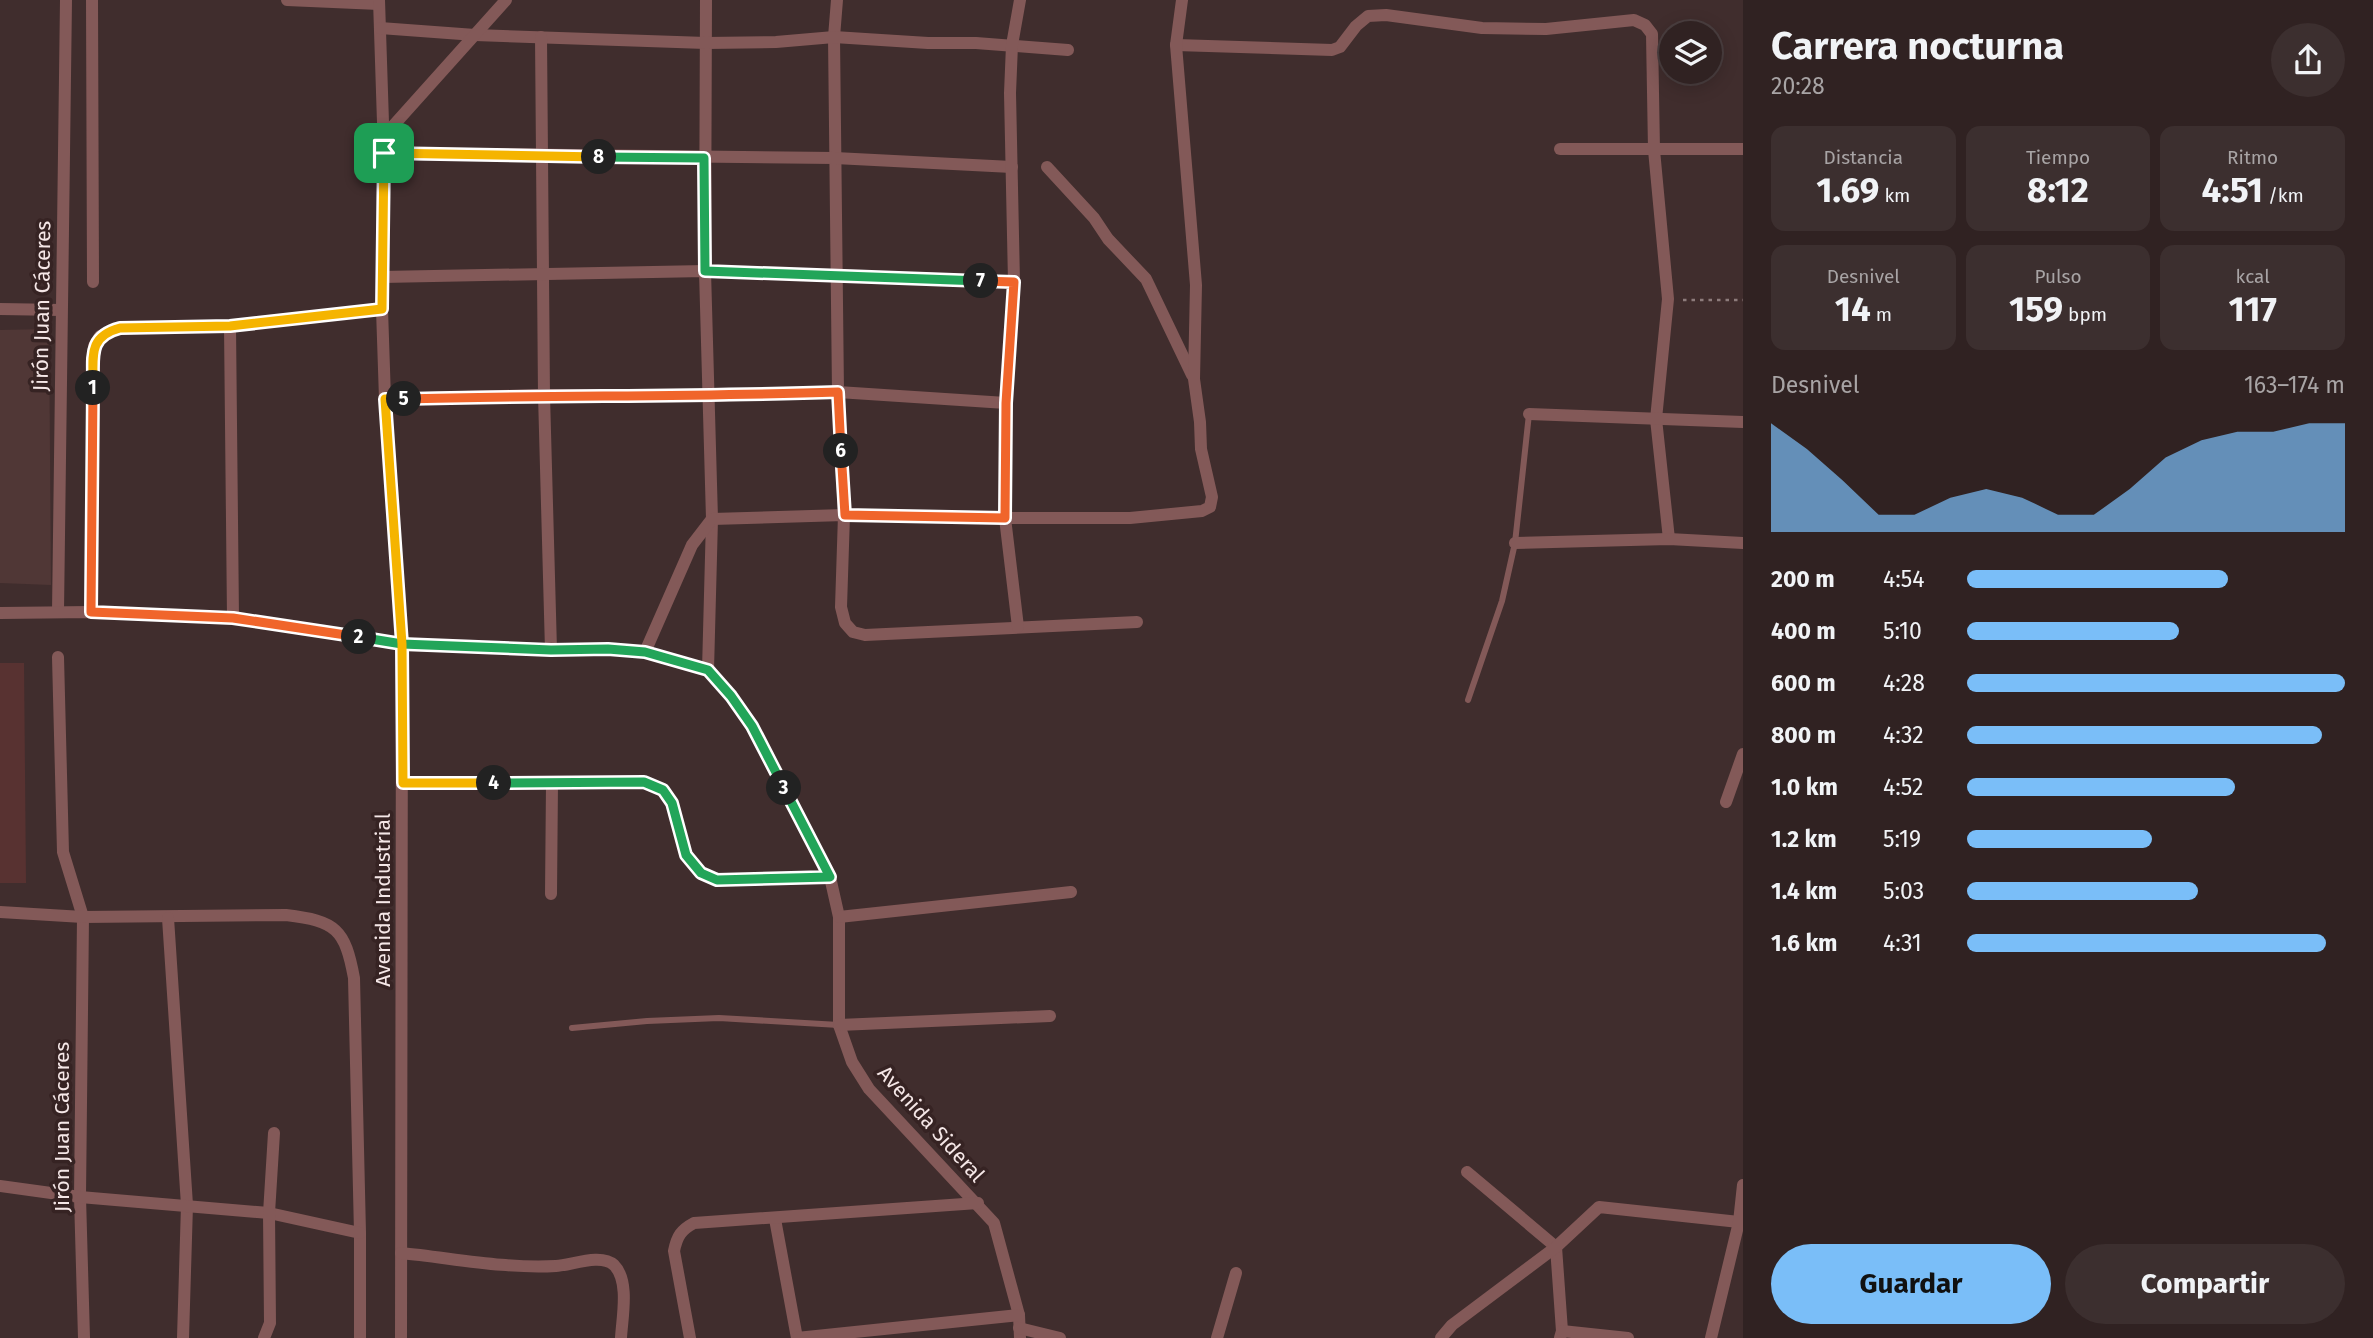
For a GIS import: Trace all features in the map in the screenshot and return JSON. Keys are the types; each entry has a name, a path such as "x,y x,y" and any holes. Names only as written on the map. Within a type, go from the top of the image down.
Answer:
{"street":[{"name":"Jirón Juan Cáceres","path":"58,612 66,0"},
{"path":"92,0 93,282"},
{"path":"287,0 379,2"},
{"path":"384,136 506,0"},
{"path":"0,613 91,612 233,618 402,644 645,652 708,670 712,519 705,271 706,0"},
{"path":"837,0 834,37 836,274 838,392 845,515 841,607 845,622 853,632 865,635 1136,622"},
{"path":"1018,628 1005,518 1006,403 1014,282 1010,93 1012,46 1020,0"},
{"path":"712,519 845,515 1130,518 1202,511 1209,506 1212,497 1201,449 1194,379 1196,285 1176,46 1182,0"},
{"name":"Avenida Industrial","path":"379,2 384,136 382,309 385,399 402,644 401,1338"},
{"path":"1176,46 1332,50 1340,47 1356,26 1368,16 1386,15 1482,28 1546,30 1634,20 1645,25 1652,34 1654,150 1668,299 1656,419 1669,539"},
{"path":"380,28 475,35 706,43 776,42 834,37 1068,50"},
{"path":"541,37 544,395 551,650"},
{"path":"1560,149 1743,149"},
{"path":"384,153 835,158 1012,167"},
{"path":"1047,167 1146,279 1194,379"},
{"path":"382,277 705,271 1014,282"},
{"path":"0,309 61,310"},
{"path":"91,612 94,346 100,336 120,328 230,326 382,309"},
{"path":"230,326 233,618"},
{"path":"385,399 838,392 1006,403"},
{"path":"1529,414 1743,422"},
{"path":"645,652 692,545 712,519"},
{"path":"1515,543 1669,539 1743,543"},
{"name":"Jirón Juan Cáceres","path":"58,657 63,852 83,917 80,1197 84,1338"},
{"name":"Avenida Sideral","path":"708,670 752,726 830,877 839,917 839,1025 852,1062 869,1089 994,1223 1019,1327"},
{"path":"1726,802 1743,754"},
{"path":"403,783 644,782 663,790 672,803 686,855 701,873 717,880 830,877"},
{"path":"551,894 552,783"},
{"path":"839,917 1071,892"},
{"path":"0,912 168,918 187,1205 183,1338"},
{"name":"Avenida Industrial","path":"168,918 286,915 318,919 340,933 349,951 354,978 360,1338"},
{"path":"839,1025 1050,1016"},
{"path":"264,1338 270,1323 269,1213 274,1133"},
{"path":"1467,1172 1556,1247 1561,1334 1628,1338"},
{"path":"1711,1338 1739,1222 1743,1185"},
{"path":"0,1186 80,1197 269,1213 360,1233"},
{"path":"690,1338 674,1251 677,1237 694,1223 978,1203"},
{"path":"1441,1338 1452,1325 1556,1247 1599,1207 1739,1222"},
{"path":"775,1219 797,1338 1019,1327 1060,1338"},
{"path":"401,1253 527,1266 556,1266 599,1260 612,1263 621,1274 621,1338"},
{"path":"1217,1338 1236,1273"}],"lane":[{"path":"1468,700 1502,601 1515,543 1529,414"},
{"path":"572,1028 719,1018 839,1025"}],"path":[{"path":"1668,299 1743,300"}],"shaded area":[{"path":"49,329 51,585 0,583 0,330"},
{"path":"0,663 24,663 26,883 0,883"}],"route":[{"path":"384,153 382,309 230,326 120,328 100,336 94,346 91,612 233,618 402,644 645,652 708,670 752,726 830,877 717,880 701,873 686,855 672,803 663,790 644,782 403,783 402,644 385,399 838,392 845,515 1005,518 1006,403 1014,282 705,271 704,158 384,153"}]}
